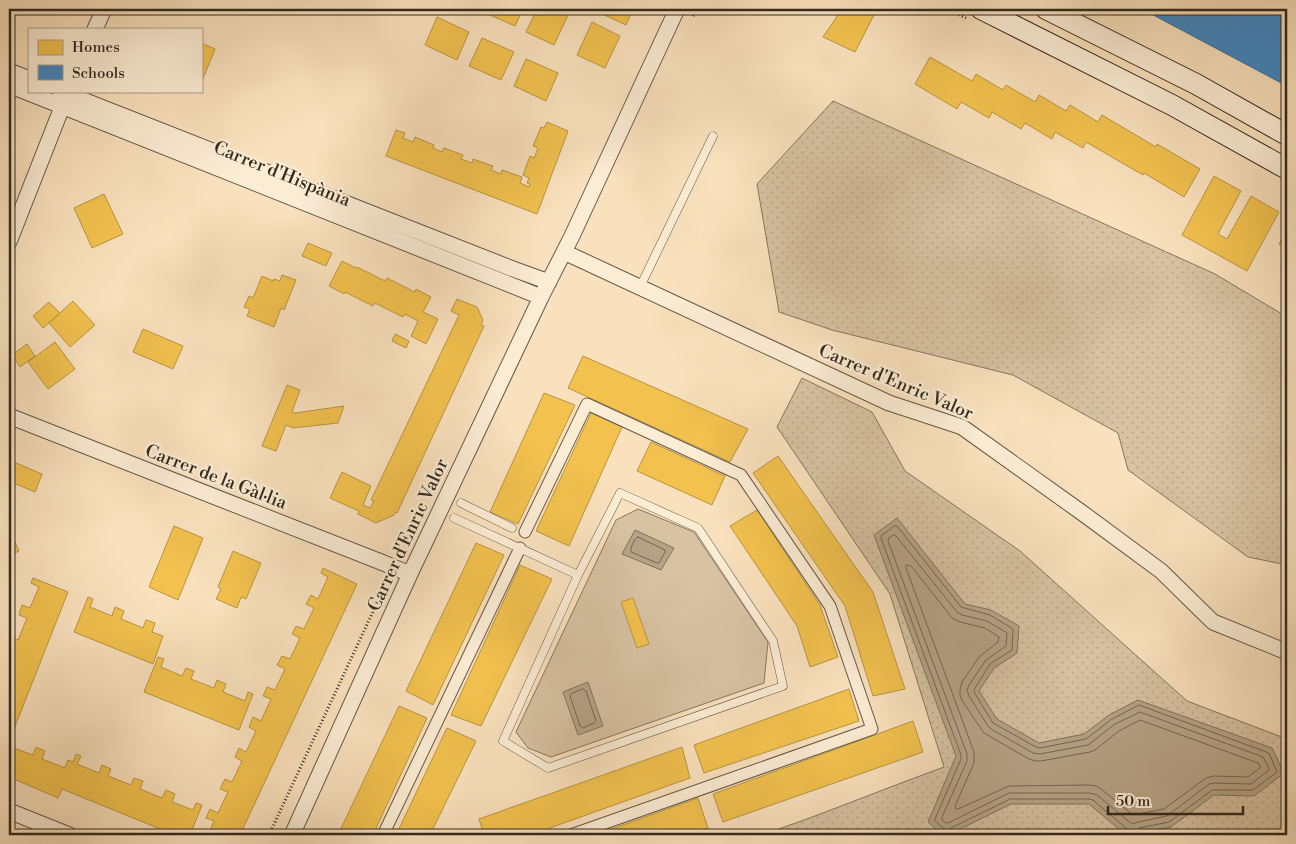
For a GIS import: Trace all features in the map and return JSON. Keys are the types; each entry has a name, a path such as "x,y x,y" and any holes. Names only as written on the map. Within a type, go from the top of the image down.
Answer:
{"main road":[{"path":"980,9 1172,104 1287,169"},
{"path":"1046,9 1196,84 1287,135"}],"street":[{"path":"95,28 104,9"},
{"name":"Carrer d'Enric Valor","path":"292,835 410,574 564,252 677,9"},
{"path":"9,71 28,79"},
{"name":"Carrer d'Hispània","path":"9,85 28,89"},
{"name":"Carrer d'Hispània","path":"44,92 64,96 549,282"},
{"path":"9,242 64,96"},
{"name":"Carrer d'Hispània","path":"64,96 541,297"},
{"name":"Carrer d'Enric Valor","path":"564,252 889,403 962,427 1161,571 1214,622 1287,652"},
{"path":"525,532 586,404 741,475 830,606 872,728 570,835"},
{"name":"Carrer de la Gàl·lia","path":"9,416 410,574"},
{"path":"383,835 520,548"},
{"path":"9,811 69,835"}],"lane":[{"path":"640,287 713,136"},
{"path":"620,493 698,528 773,641 783,686 548,768 503,741 578,575 620,493"},
{"path":"461,504 512,528"},
{"path":"454,518 578,575"}],"shaded area":[{"path":"833,101 1215,274 1287,317 1287,565 1248,557 1128,470 1118,433 1013,375 832,330 779,312 757,184"},
{"path":"802,378 872,412 905,471 1020,551 1187,701 1287,739 1287,835 762,835 944,767 890,594 777,427"},
{"path":"638,509 694,532 768,642 764,683 551,757 528,748 516,732 616,520"}],"water":[{"path":"897,518 965,604 991,610 1019,626 1017,653 994,668 979,691 997,719 1039,743 1084,734 1109,715 1138,700 1272,748 1284,773 1254,796 1214,795 1171,827 1128,835 1089,804 1011,804 948,835 942,835 928,822 956,756 874,535"},
{"path":"635,530 674,548 661,570 622,554"},
{"path":"588,682 603,726 578,735 563,692"}],"building: Homes":[{"path":"484,9 523,9 515,26 483,12"},
{"path":"537,9 560,9 569,13 554,45 526,32"},
{"path":"599,9 633,9 626,25 598,12"},
{"path":"842,9 877,9 855,52 823,37"},
{"path":"437,17 469,32 457,60 425,45"},
{"path":"592,22 620,36 605,68 577,55"},
{"path":"482,38 514,52 501,80 469,66"},
{"path":"202,43 215,49 202,81"},
{"path":"930,57 972,81 976,74 1003,90 1006,85 1035,102 1039,95 1066,111 1070,105 1098,122 1102,115 1156,147 1157,144 1200,169 1184,197 1086,142 1083,148 1055,132 1052,139 1025,123 1021,129 992,112 989,118 961,102 957,109 915,84"},
{"path":"526,59 558,73 546,101 514,86"},
{"path":"547,122 568,131 537,214 386,156 396,130 405,133 403,138 413,142 415,137 434,145 433,148 442,152 444,148 463,155 461,159 472,163 473,159 493,166 491,170 501,174 502,170 522,177 520,183 529,187 530,184 527,183 529,178 523,175 530,156 534,158 538,148 533,146 541,127 544,128"},
{"path":"1214,176 1241,191 1218,234 1227,239 1251,196 1279,212 1247,271 1182,235"},
{"path":"104,194 123,234 92,248 74,208"},
{"path":"1287,230 1287,249 1279,244"},
{"path":"308,243 332,253 326,266 302,256"},
{"path":"342,261 385,281 387,278 415,292 416,289 431,297 423,312 438,319 426,344 411,336 418,321 405,314 403,317 375,303 373,306 329,286"},
{"path":"282,275 296,280 284,310 281,308 274,327 247,316 250,309 244,307 249,296 253,298 262,276 273,281 274,279 280,281"},
{"path":"457,299 477,307 483,320 481,325 484,326 397,513 376,523 358,514 359,511 330,498 342,472 371,486 363,505 370,508 374,501 371,500 459,315 451,311"},
{"path":"73,301 95,325 70,347 49,323"},
{"path":"49,302 60,313 43,328 33,316"},
{"path":"143,329 183,346 173,369 133,352"},
{"path":"395,334 409,341 406,348 392,341"},
{"path":"55,342 75,369 48,389 28,362"},
{"path":"27,344 35,356 20,367 12,355"},
{"path":"583,356 748,429 730,462 568,388"},
{"path":"287,385 300,390 292,412 344,406 338,423 293,428 286,425 276,451 262,446"},
{"path":"544,393 575,405 518,524 490,512"},
{"path":"591,413 622,427 569,546 536,531"},
{"path":"651,442 725,476 712,505 637,471"},
{"path":"778,456 873,592 905,689 873,696 845,606 753,473"},
{"path":"9,460 42,474 35,492 9,481"},
{"path":"757,510 820,605 838,657 810,667 797,626 730,526"},
{"path":"174,526 203,538 178,600 149,587"},
{"path":"9,532 19,551 9,556"},
{"path":"476,543 504,555 433,705 406,691"},
{"path":"233,551 261,563 246,599 241,597 237,608 216,599 221,589 218,587"},
{"path":"520,565 552,579 481,726 451,715"},
{"path":"323,568 357,584 240,835 208,835 214,821 206,818 210,809 218,813 228,792 220,789 225,779 232,782 242,761 235,757 239,748 246,752 256,731 249,727 253,717 261,721 271,699 263,696 267,687 275,690 285,669 277,665 282,656 290,659 300,638 292,634 296,626 304,629 314,608 306,604 311,595 318,599 328,577 321,573"},
{"path":"33,578 68,592 12,734 9,733 9,663 14,649 9,647 9,639 10,637 18,640 27,618 19,615 22,605 30,608 39,587 31,583"},
{"path":"88,597 93,599 90,607 112,616 115,607 124,611 121,619 143,628 146,620 155,623 152,632 163,636 153,664 74,632"},
{"path":"633,598 649,644 637,648 621,602"},
{"path":"158,657 164,659 161,667 182,676 186,668 194,671 191,679 214,688 217,680 226,684 223,692 245,701 248,692 253,694 239,730 144,692"},
{"path":"849,689 859,721 704,773 694,745"},
{"path":"399,706 427,718 373,835 338,835"},
{"path":"913,721 923,752 723,822 713,794"},
{"path":"447,728 476,741 430,835 396,835"},
{"path":"9,736 14,738 11,747 33,755 36,747 45,751 42,759 65,768 68,760 73,762 76,754 81,756 77,764 99,773 102,765 111,769 108,776 131,785 134,778 143,781 140,789 162,798 166,790 175,794 172,802 193,810 196,803 202,805 190,835 175,835 62,789 58,798 9,777"},
{"path":"682,747 690,778 530,835 484,835 479,819"},
{"path":"698,798 708,828 688,835 595,835"}],"building: Schools":[{"path":"1142,9 1287,9 1287,86"}]}
